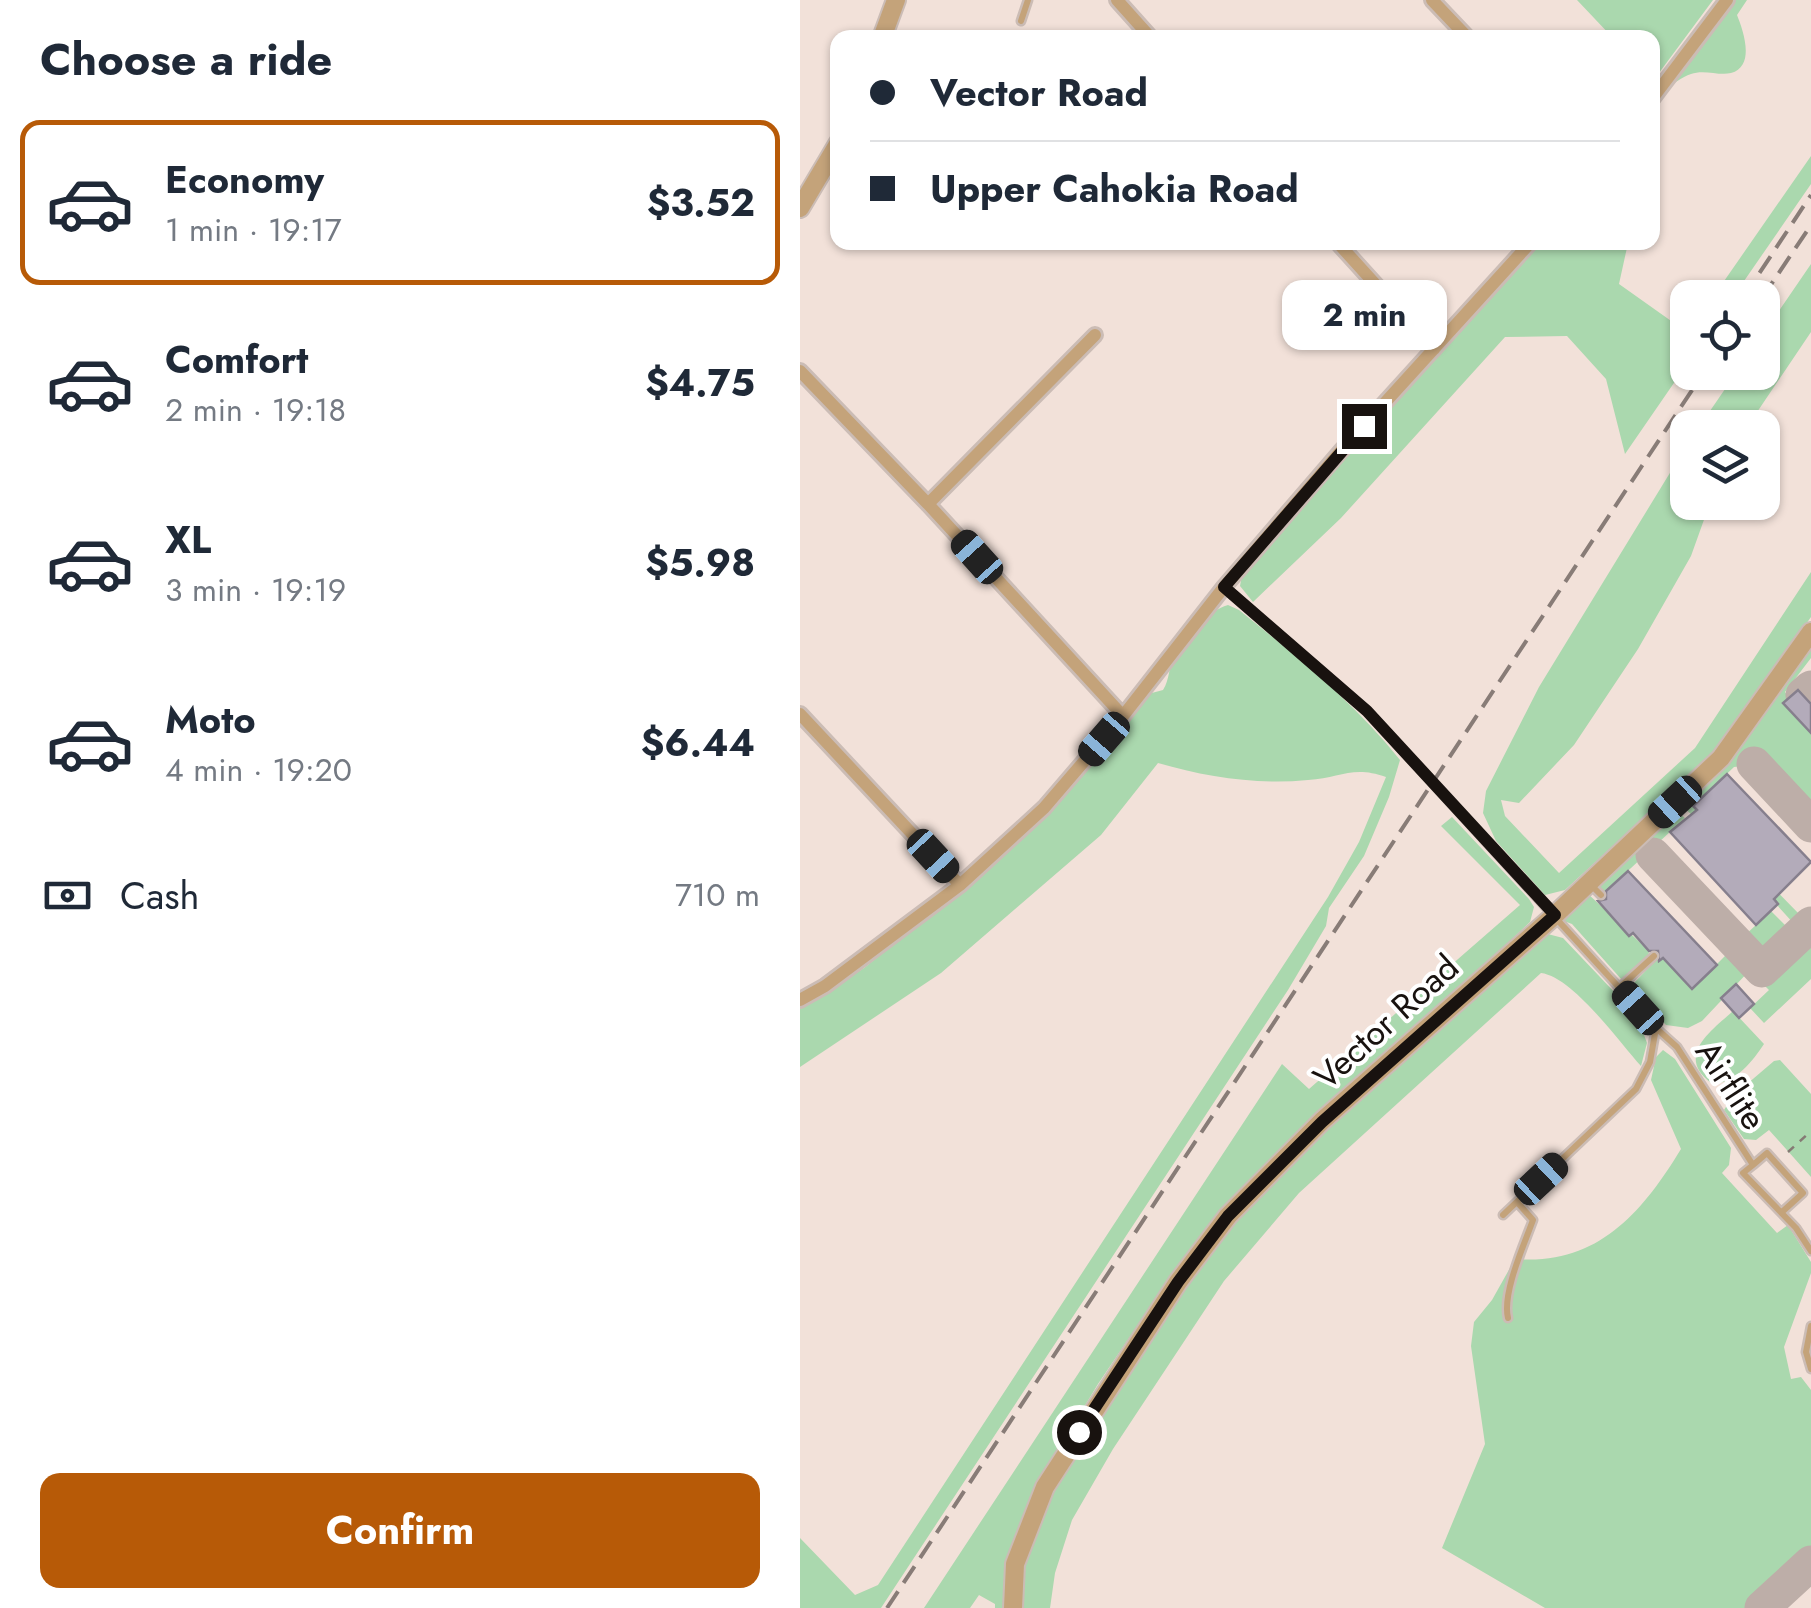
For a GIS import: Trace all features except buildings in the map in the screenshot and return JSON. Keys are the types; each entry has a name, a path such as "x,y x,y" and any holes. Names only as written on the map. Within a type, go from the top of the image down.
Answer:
{"street":[{"path":"885,30 896,0"},
{"path":"1117,0 1144,30"},
{"path":"1432,0 1455,30"},
{"path":"1660,88 1727,0"},
{"path":"800,208 830,157"},
{"path":"1344,250 1434,350"},
{"path":"800,1000 960,884 1044,808 1124,716 1224,587 1524,250"},
{"path":"928,504 1095,336"},
{"path":"800,372 1124,716"},
{"name":"Vector Road","path":"1012,1608 1015,1564 1045,1487 1178,1282 1228,1216 1322,1122 1555,915 1595,889 1721,758 1811,632"},
{"path":"800,714 960,884"}],"lane":[{"path":"1021,21 1028,0"},
{"name":"Airflite","path":"1224,587 1367,711 1656,1028 1677,1046 1752,1165 1744,1173 1796,1228 1811,1251"},
{"path":"1620,988 1654,956"},
{"path":"1503,1215 1636,1089 1650,1062 1656,1028"},
{"path":"1752,1165 1767,1153 1803,1193 1782,1212"},
{"path":"1508,1318 1510,1290 1533,1220 1517,1202"},
{"path":"1811,1326 1806,1352 1811,1369"}],"path":[{"path":"1788,1152 1811,1131"}],"green space":[{"path":"1577,0 1713,0 1660,72 1660,30 1605,30"},
{"path":"1734,0 1747,0 1737,15 1746,47 1739,69 1726,74 1691,74 1663,90"},
{"path":"1811,156 1811,184 1745,280 1725,280"},
{"path":"1531,250 1626,250 1619,284 1670,320 1670,389 1625,454 1606,379 1567,336 1505,337 1341,518 1253,602 1240,586 1242,575 1356,442"},
{"path":"1811,264 1811,332 1780,378 1780,309"},
{"path":"1724,390 1772,390 1758,410 1711,410"},
{"path":"1670,473 1670,520 1704,520 1691,556 1638,649 1574,745 1519,803 1501,800 1505,816 1559,873 1695,748 1811,572 1811,617 1714,753 1565,890 1545,895 1496,841 1483,813 1486,791 1539,687"},
{"path":"1228,605 1324,680 1400,760 1364,856 1329,908 1326,926 1288,990 881,1608 800,1608 800,1538 855,1595 878,1585 1328,897 1359,842 1386,777 1355,772 1308,780 1251,781 1158,763 1101,835 941,973 800,1067 800,1009 864,968 934,912 1093,759 1148,694 1163,690 1172,662 1184,643 1205,619"},
{"path":"1811,644 1811,658 1785,692 1811,733 1811,813 1756,754 1743,766 1734,767 1693,806 1800,915 1795,925 1713,834 1682,806"},
{"path":"1676,811 1685,818 1604,893 1598,885"},
{"path":"1452,817 1529,899 1534,907 1530,922 1209,1228 1177,1267 1098,1384 1031,1495 1009,1565 1003,1608 995,1608 995,1604 979,1595 970,1608 924,1608 1282,1064 1309,1089 1520,905 1441,826"},
{"path":"1586,892 1649,951 1648,958 1622,980 1572,924 1561,920"},
{"path":"1771,911 1790,930 1768,951 1757,951 1743,937"},
{"path":"1544,933 1563,938 1637,1016 1647,1043 1641,1066 1581,998 1554,977 1541,973 1299,1193 1224,1281 1113,1449 1072,1520 1055,1573 1050,1608 1018,1608 1023,1565 1048,1492 1123,1371 1222,1235 1277,1175"},
{"path":"1811,938 1811,979 1764,1023 1750,1008 1769,990 1762,983"},
{"path":"1731,950 1750,970 1702,1021 1688,1028 1666,1025 1630,987 1663,957 1692,989"},
{"path":"1733,1011 1764,1044 1735,1076 1711,1083 1701,1073 1696,1054 1707,1035"},
{"path":"1663,1050 1675,1059 1731,1148 1729,1165 1722,1173 1777,1233 1788,1225 1811,1262 1811,1273 1784,1347 1791,1379 1801,1377 1811,1390 1811,1547 1746,1608 1545,1608 1442,1548 1485,1444 1471,1346 1474,1322 1492,1300 1515,1259 1570,1254 1593,1244 1633,1214 1666,1172 1681,1149 1651,1080 1656,1057"},
{"path":"1780,1060 1811,1094 1811,1177 1769,1130 1756,1140 1744,1139 1724,1110 1733,1096"}],"taxiway":[{"path":"1803,695 1811,688"},
{"path":"1754,764 1811,825"},
{"path":"1653,855 1762,970 1811,924"},
{"path":"1762,1608 1811,1563"}],"railway":[{"path":"1755,280 1811,195"},
{"path":"1774,280 1811,225"},
{"path":"887,1608 1692,390"}],"route":[{"path":"1079,1432 1178,1282 1228,1216 1322,1122 1555,915 1367,711 1224,587 1364,426"}]}
